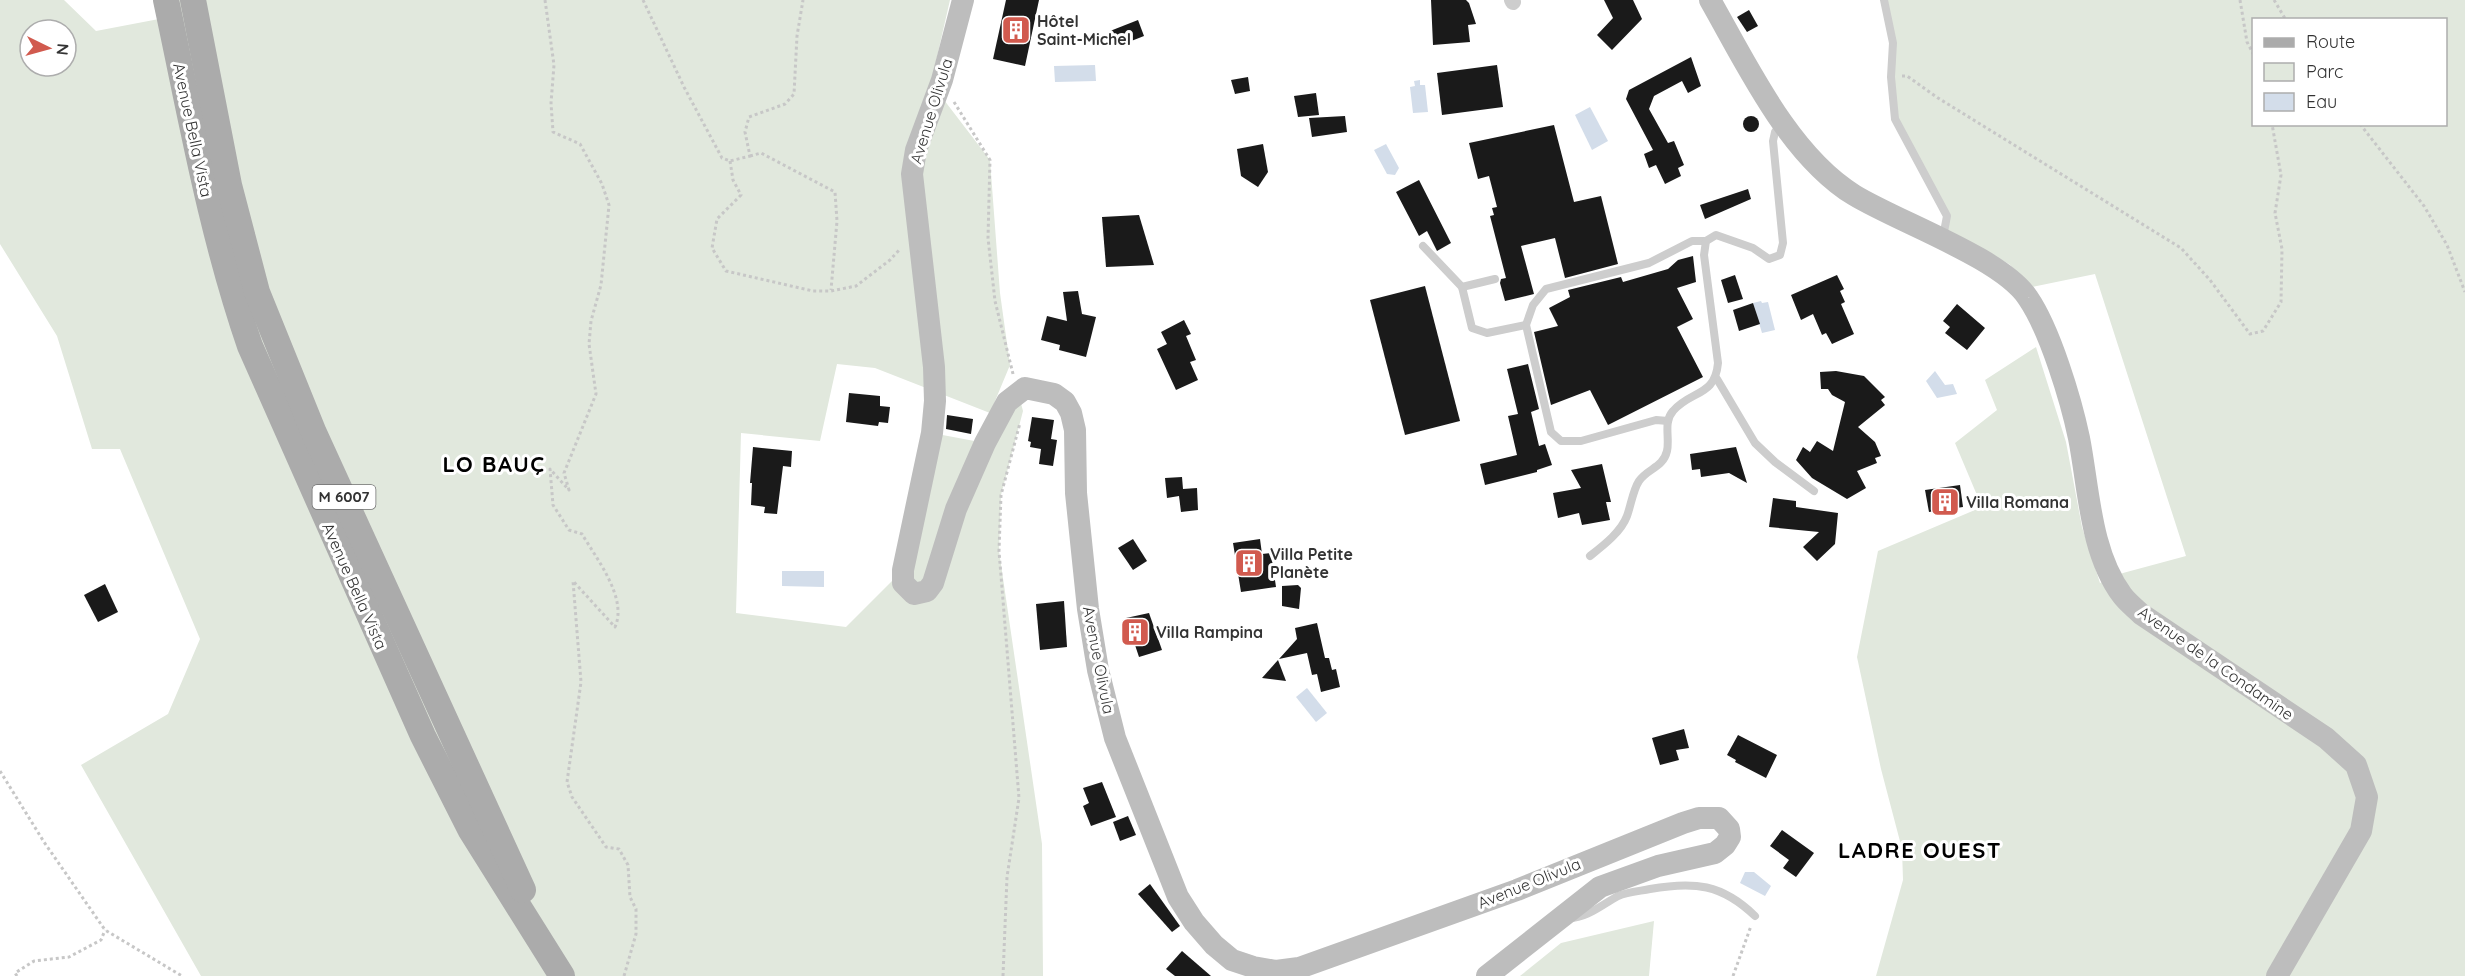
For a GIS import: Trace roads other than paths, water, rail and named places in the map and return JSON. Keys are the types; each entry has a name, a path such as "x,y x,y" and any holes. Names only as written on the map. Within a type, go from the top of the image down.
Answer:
{"main road":[{"name":"Avenue Bella Vista","path":"166,0 201,175 230,288 250,346 423,736 470,829 561,974"},
{"name":"Avenue Bella Vista","path":"193,0 239,232 257,292 281,355 561,974"}],"street":[{"name":"Avenue Olivula","path":"963,0 942,80 916,150 912,174 934,367 935,401 932,433 903,570 903,583 914,594 927,591 933,583 956,509 1007,402 1018,392 1034,388 1054,394 1065,402 1071,413 1075,430 1076,493 1088,609 1098,670 1115,738 1178,897 1194,922 1214,945 1232,960 1253,968 1276,971 1299,968 1517,890 1683,823 1711,817 1725,822 1730,837 1725,845 1715,853 1615,880 1600,887 1487,976"},
{"name":"Avenue de la Condamine","path":"1710,0 1782,122 1808,156 1852,194 2005,274 2028,297 2047,337 2063,386 2078,436 2098,537 2109,571 2122,595 2141,614 2326,738 2356,765 2367,797 2361,831 2277,976"}],"lane":[{"path":"1884,0 1893,43 1892,77 1895,118 1947,216 1943,241"},
{"path":"1668,421 1656,420 1581,441 1562,441 1551,432 1526,325 1533,305 1546,289 1649,263 1692,241 1706,241 1716,235 1753,248 1769,259 1780,255 1783,243 1773,141 1775,132 1782,122"},
{"path":"1706,241 1704,255 1718,363 1717,379 1755,443 1775,462 1814,491"},
{"path":"1423,246 1462,287 1472,328 1487,333 1526,325"},
{"path":"1462,287 1495,279"},
{"path":"1590,556 1610,540 1626,519 1640,480 1660,466 1667,452 1668,421 1673,411 1708,388 1717,379"},
{"path":"1562,917 1578,918 1621,895 1677,884 1719,890 1737,898 1755,916"}],"water":[{"path":"1095,65 1096,81 1055,82 1054,66"},
{"path":"1420,80 1420,85 1425,85 1428,112 1413,113 1410,87 1415,86 1414,81"},
{"path":"1590,107 1608,141 1592,150 1575,115"},
{"path":"1386,144 1399,168 1395,175 1387,174 1374,150"},
{"path":"1761,301 1762,303 1768,302 1775,330 1762,333 1753,303"},
{"path":"1935,371 1945,385 1953,384 1957,394 1937,398 1926,381"},
{"path":"782,571 824,571 824,587 782,586"},
{"path":"1307,688 1327,713 1316,722 1296,697"},
{"path":"1745,872 1754,872 1771,886 1765,896 1740,883"}],"place":[{"name":"Hôtel Saint-Michel","path":"1016,30"},
{"name":"Villa Romana","path":"1945,502"},
{"name":"Villa Petite Planète","path":"1249,563"},
{"name":"Villa Rampina","path":"1135,632"}],"district":[{"name":"LO BAUÇ","path":"494,464"},
{"name":"LADRE OUEST","path":"1920,850"}]}
